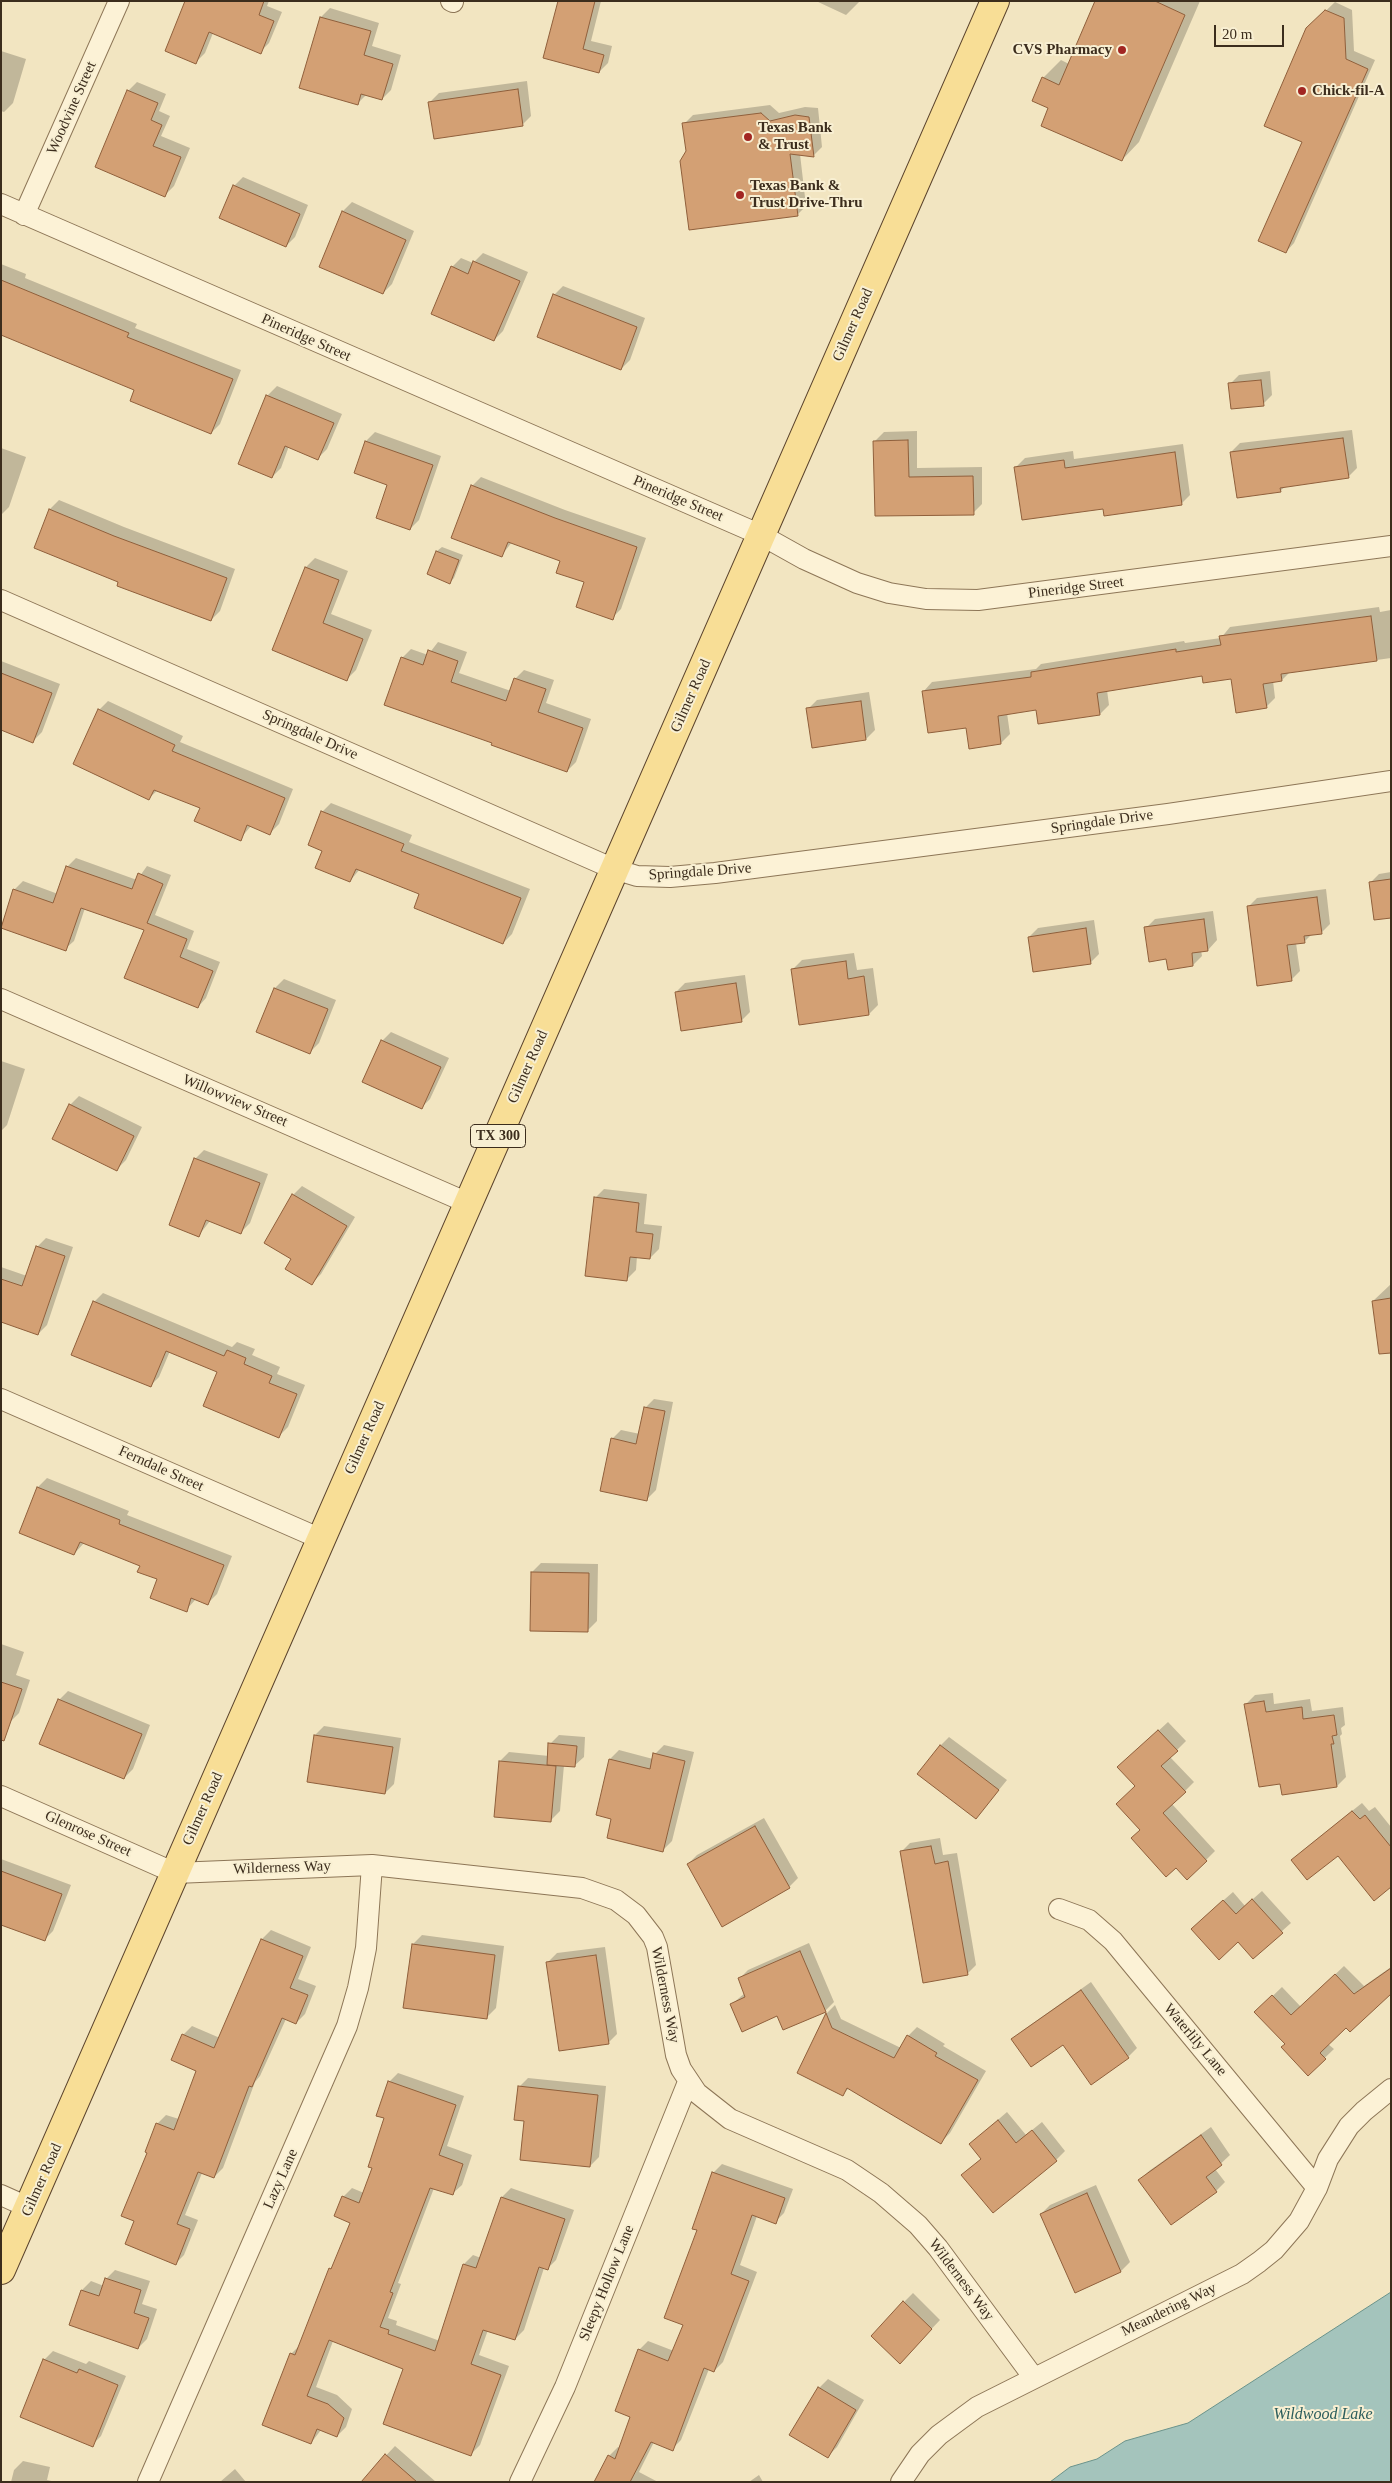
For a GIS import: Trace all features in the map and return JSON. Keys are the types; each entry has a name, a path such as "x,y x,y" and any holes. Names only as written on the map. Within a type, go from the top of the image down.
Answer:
{"main road":[{"name":"Gilmer Road","path":"1,2270 30,2208 995,1"}],"street":[{"name":"Woodvine Street","path":"24,214 119,1"},
{"name":"Pineridge Street","path":"1,204 761,535 804,559 873,589 904,596 963,601 1391,546"},
{"name":"Springdale Drive","path":"1,600 614,869 626,874 649,877 715,873 1159,815 1391,781"},
{"name":"Willowview Street","path":"1,999 468,1203"},
{"name":"Ferndale Street","path":"1,1399 321,1539"},
{"name":"Glenrose Street","path":"1,1796 176,1873"},
{"name":"Wilderness Way","path":"176,1873 372,1865 582,1888 606,1896 627,1908 644,1924 657,1947 672,2039 681,2069 688,2082 707,2102 730,2119 847,2170 881,2193 903,2211 938,2248 1034,2378"},
{"name":"Lazy Lane","path":"148,2482 346,2026 358,1988 366,1948 372,1865"},
{"name":"Waterlily Lane","path":"1059,1909 1089,1920 1113,1940 1317,2188"},
{"name":"Sleepy Hollow Lane","path":"520,2482 577,2359 688,2082"},
{"name":"Meandering Way","path":"901,2482 920,2454 957,2420 977,2407 1242,2274 1274,2250 1299,2220 1317,2188 1328,2159 1349,2126 1364,2110 1391,2089"},
{"path":"1,2195 30,2208"}],"water":[{"name":"Wildwood Lake","path":"1391,2292 1391,2482 1050,2482 1070,2467 1097,2459 1125,2441 1188,2423"}],"building":[{"path":"185,1 264,1 259,15 274,21 261,54 209,32 196,64 165,51"},
{"path":"558,1 595,1 583,49 604,55 599,73 543,58"},
{"name":"CVS Pharmacy","path":"1095,1 1155,1 1185,15 1122,161 1041,126 1048,108 1032,101 1042,77 1059,85"},
{"path":"1325,10 1344,18 1346,59 1368,69 1286,253 1258,241 1302,142 1264,126 1306,28"},
{"path":"320,17 371,31 364,55 393,64 382,100 361,94 358,105 299,88"},
{"path":"518,89 523,126 434,139 428,102"},
{"path":"127,90 158,103 151,120 162,125 153,146 181,157 165,197 95,167"},
{"path":"761,113 770,121 795,115 809,117 814,157 790,154 798,216 689,230 680,161 686,151 682,123"},
{"path":"233,185 300,214 286,247 219,218"},
{"path":"342,211 406,240 383,294 319,267"},
{"path":"473,261 520,281 494,341 431,314 451,266 468,274"},
{"path":"1,280 129,333 127,337 233,379 211,434 130,401 134,390 1,335"},
{"path":"553,294 637,327 621,370 537,337"},
{"path":"1261,380 1264,406 1231,409 1228,383"},
{"path":"266,395 334,423 318,460 285,446 272,478 238,464"},
{"path":"1343,438 1349,478 1280,488 1281,492 1237,498 1230,452"},
{"path":"908,440 909,477 973,476 974,515 875,516 873,441"},
{"path":"365,441 433,465 410,530 376,518 387,485 354,473"},
{"path":"1175,452 1182,505 1104,516 1103,509 1022,520 1014,467 1064,460 1065,468"},
{"path":"471,485 555,518 637,547 613,620 576,607 584,582 556,573 560,561 508,542 502,557 451,538"},
{"path":"49,509 114,536 227,578 211,621 117,586 118,582 34,548"},
{"path":"436,551 459,560 450,584 427,574"},
{"path":"305,567 339,580 323,623 363,639 347,681 272,650"},
{"path":"1371,616 1377,661 1281,674 1282,681 1263,684 1267,708 1236,713 1231,679 1203,683 1202,676 1097,693 1100,715 1038,724 1036,710 998,716 1001,744 969,749 966,728 928,733 922,691 1031,677 1031,672 1176,649 1176,652 1221,645 1219,636"},
{"path":"428,650 458,661 451,682 506,701 514,678 546,689 538,712 583,728 567,772 384,705 401,657 423,665"},
{"path":"1,673 52,693 33,743 1,730"},
{"path":"861,701 866,740 812,748 806,708"},
{"path":"98,709 175,745 172,751 285,798 270,835 247,825 241,841 194,821 200,808 154,790 149,800 73,764"},
{"path":"321,811 404,844 401,851 521,898 503,944 414,908 419,894 356,869 350,882 315,868 322,851 308,845"},
{"path":"66,866 132,889 138,873 163,884 147,923 187,939 180,957 213,971 198,1008 124,978 144,930 81,908 66,951 1,928 13,889 53,903"},
{"path":"1391,879 1391,918 1374,920 1369,882"},
{"path":"1317,897 1322,934 1304,936 1305,943 1287,945 1292,981 1257,986 1247,906"},
{"path":"1204,919 1208,951 1192,953 1193,966 1168,970 1166,959 1149,962 1144,927"},
{"path":"1086,928 1091,964 1033,972 1028,937"},
{"path":"846,961 848,979 864,976 869,1015 799,1025 791,969"},
{"path":"736,983 742,1022 681,1031 675,992"},
{"path":"274,988 328,1009 310,1054 256,1032"},
{"path":"381,1040 441,1067 422,1109 362,1082"},
{"path":"69,1104 134,1136 117,1171 52,1139"},
{"path":"194,1158 260,1183 241,1234 206,1220 199,1237 169,1225"},
{"path":"292,1194 347,1226 312,1285 285,1269 291,1259 264,1243"},
{"path":"594,1197 639,1203 636,1232 653,1234 650,1259 630,1257 627,1281 585,1276"},
{"path":"36,1246 65,1256 38,1335 1,1322 1,1279 22,1286"},
{"path":"1391,1298 1391,1353 1379,1354 1372,1301"},
{"path":"93,1301 224,1356 227,1350 246,1358 244,1364 272,1376 269,1383 297,1394 279,1438 203,1406 217,1372 166,1351 151,1387 71,1355"},
{"path":"644,1407 665,1411 647,1501 600,1491 611,1438 636,1444"},
{"path":"37,1487 120,1520 119,1524 224,1565 208,1605 191,1598 187,1612 150,1598 157,1579 137,1572 140,1566 80,1542 74,1555 19,1533"},
{"path":"531,1572 589,1573 588,1632 530,1631"},
{"path":"1,1682 22,1689 4,1741 1,1740"},
{"path":"58,1699 142,1734 124,1779 39,1744"},
{"path":"1264,1701 1266,1712 1302,1707 1303,1719 1334,1715 1337,1735 1332,1736 1334,1744 1331,1744 1337,1787 1282,1795 1280,1784 1259,1787 1244,1704"},
{"path":"1158,1730 1178,1751 1161,1766 1186,1792 1163,1813 1207,1861 1187,1880 1176,1868 1166,1877 1131,1838 1140,1830 1116,1804 1135,1786 1117,1767"},
{"path":"314,1735 393,1747 385,1794 307,1782"},
{"path":"548,1743 577,1746 575,1767 547,1765"},
{"path":"940,1745 999,1790 976,1819 917,1774"},
{"path":"653,1753 685,1761 663,1852 607,1838 611,1819 596,1815 609,1759 650,1769"},
{"path":"499,1761 556,1766 551,1822 494,1817"},
{"path":"1352,1811 1360,1819 1365,1815 1391,1847 1391,1887 1374,1901 1338,1856 1307,1880 1291,1860"},
{"path":"755,1826 790,1888 722,1927 687,1864"},
{"path":"931,1846 935,1864 948,1861 968,1975 923,1983 900,1851"},
{"path":"1,1871 62,1894 45,1941 1,1925"},
{"path":"1252,1899 1283,1933 1253,1959 1238,1942 1219,1960 1191,1929 1223,1900 1236,1914"},
{"path":"261,1939 303,1956 290,1988 308,1995 296,2024 282,2018 252,2087 249,2086 214,2178 198,2172 177,2224 190,2229 176,2265 125,2244 134,2221 121,2216 147,2153 145,2152 156,2123 174,2130 196,2071 171,2060 182,2034 214,2048"},
{"path":"412,1944 495,1955 487,2019 403,2008"},
{"path":"800,1951 826,2012 783,2030 777,2016 742,2032 730,2004 745,1997 738,1978"},
{"path":"596,1955 609,2044 559,2051 546,1962"},
{"path":"1391,1968 1391,1994 1350,2032 1346,2028 1320,2053 1326,2059 1308,2076 1281,2047 1285,2044 1254,2012 1272,1995 1291,2015 1335,1974 1354,1994"},
{"path":"1081,1990 1129,2058 1091,2085 1063,2045 1031,2067 1011,2039"},
{"path":"826,2013 832,2028 894,2058 907,2035 937,2053 935,2056 978,2080 941,2144 847,2088 843,2096 797,2073"},
{"path":"388,2081 456,2105 439,2155 463,2164 453,2195 430,2188 390,2292 393,2293 380,2327 389,2330 388,2334 435,2351 463,2264 476,2268 501,2197 565,2219 548,2270 539,2267 515,2340 483,2330 471,2364 501,2375 471,2456 383,2424 403,2369 329,2340 307,2396 328,2404 344,2418 337,2437 317,2429 311,2444 262,2425 290,2353 295,2355 329,2268 331,2269 350,2223 334,2216 342,2196 359,2203 372,2168 368,2167 384,2118 376,2116"},
{"path":"518,2086 598,2095 590,2167 520,2160 524,2121 514,2120"},
{"path":"998,2120 1016,2143 1032,2130 1057,2161 993,2213 961,2175 981,2159 969,2144"},
{"path":"1201,2135 1222,2165 1206,2177 1217,2192 1171,2225 1138,2180"},
{"path":"712,2172 785,2198 776,2224 752,2215 731,2274 749,2281 714,2372 704,2368 673,2451 651,2442 630,2482 594,2482 608,2455 615,2459 630,2417 615,2411 638,2349 668,2361 683,2325 664,2318 697,2230 692,2229"},
{"path":"1087,2193 1121,2272 1075,2293 1040,2214"},
{"path":"105,2278 141,2290 134,2313 149,2318 138,2349 69,2325 81,2290 99,2296"},
{"path":"903,2301 932,2329 900,2364 871,2336"},
{"path":"43,2359 77,2373 79,2369 118,2385 93,2447 20,2417"},
{"path":"818,2387 856,2410 828,2458 789,2435"},
{"path":"385,2454 417,2482 361,2482"}],"place":[{"name":"CVS Pharmacy","path":"1122,50"},
{"name":"Chick-fil-A","path":"1302,91"},
{"name":"Texas Bank & Trust","path":"748,137"},
{"name":"Texas Bank & Trust Drive-Thru","path":"740,195"}]}
